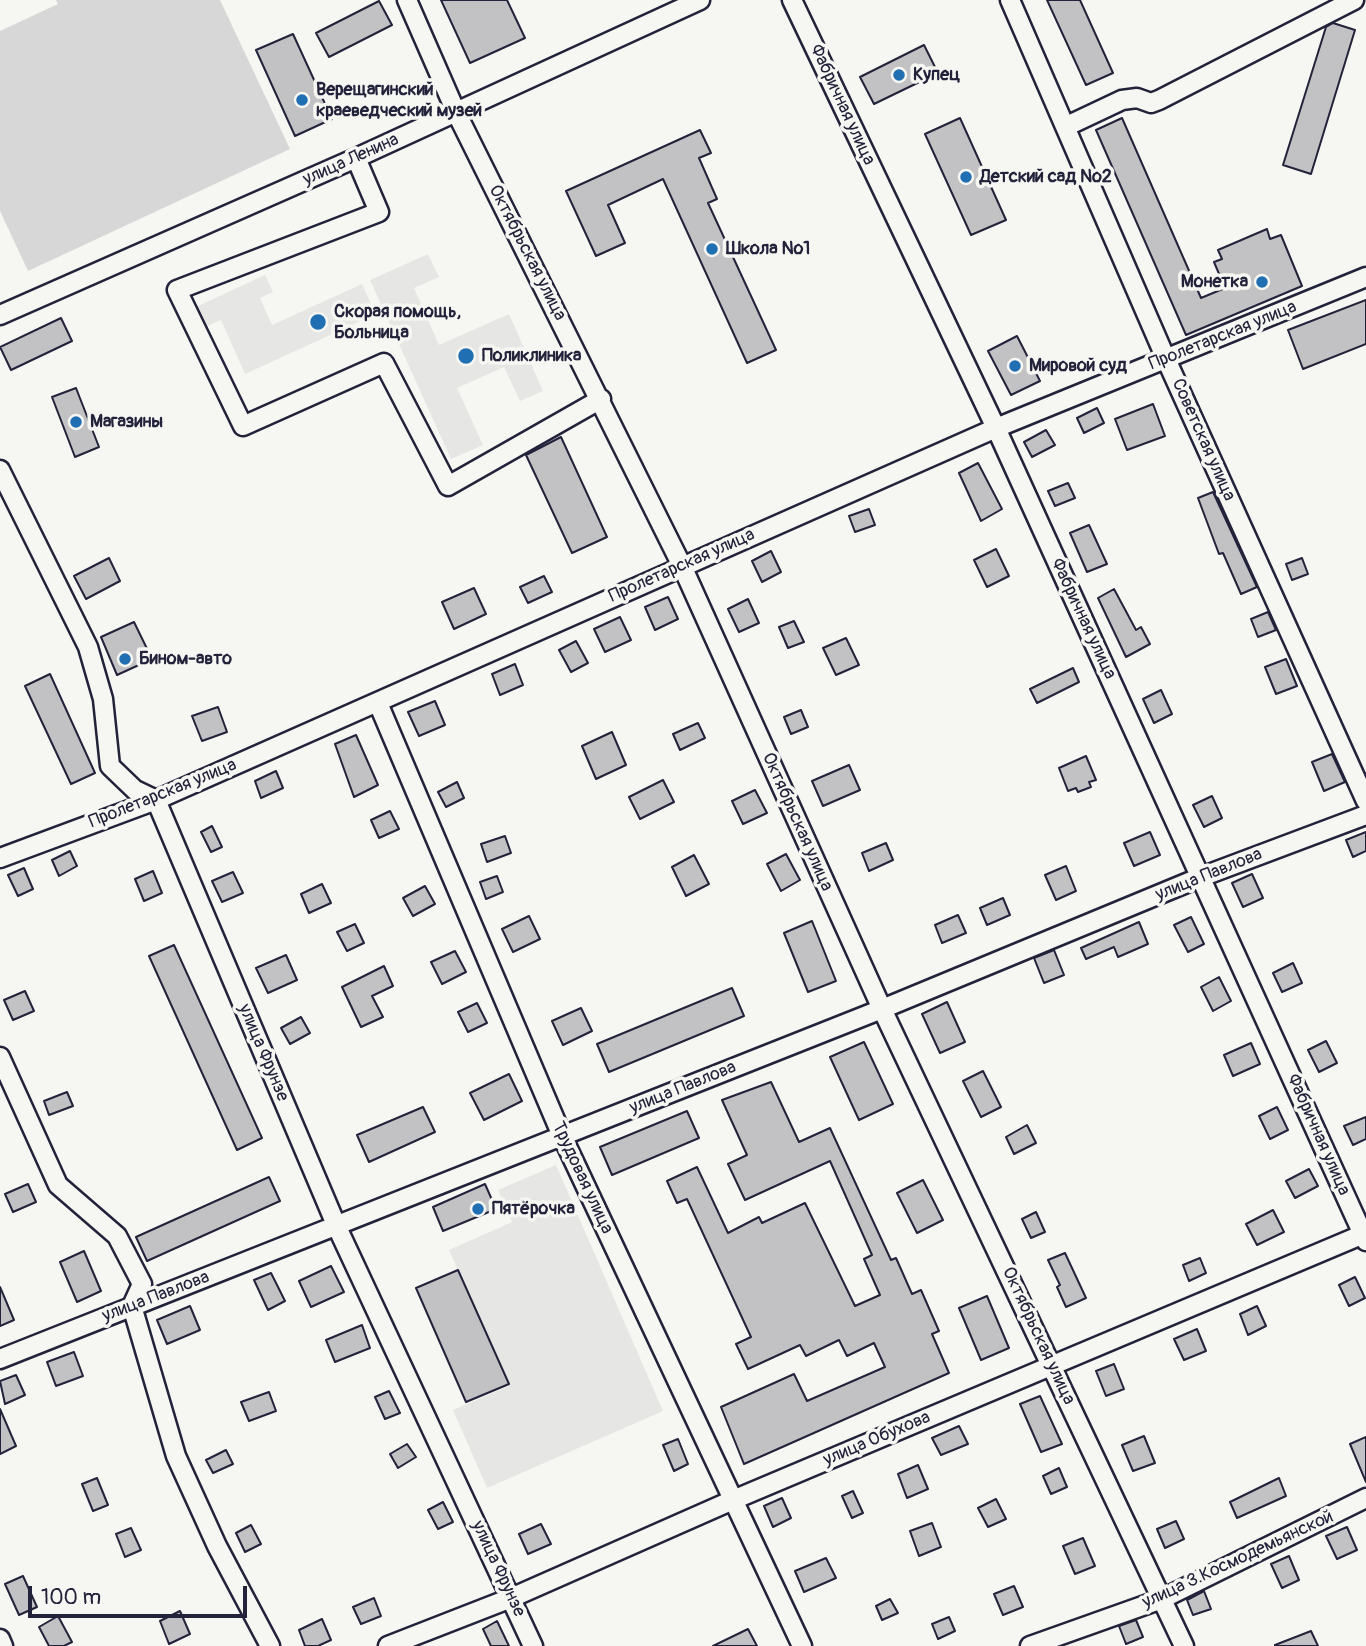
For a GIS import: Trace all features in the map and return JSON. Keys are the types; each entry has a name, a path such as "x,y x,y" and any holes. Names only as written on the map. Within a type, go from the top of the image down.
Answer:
{"street":[{"name":"Октябрьская улица","path":"407,0 456,112 682,566 882,1009 1184,1646"},
{"name":"улица Ленина","path":"0,314 356,158 700,0"},
{"name":"Фабричная улица","path":"792,0 996,428 1365,1236"},
{"name":"Советская улица","path":"1010,0 1166,359 1366,802"},
{"path":"1067,126 1122,100 1136,98 1151,103 1159,100 1354,0"},
{"path":"356,158 379,212 177,290 243,426 384,363 448,486 601,399"},
{"name":"Пролетарская улица","path":"0,859 156,800 996,428 1366,278"},
{"path":"0,470 88,647 103,699 110,766 135,790 156,800"},
{"name":"Трудовая улица","path":"378,702 562,1136 802,1646"},
{"name":"улица Фрунзе","path":"156,800 337,1227 533,1646"},
{"name":"улица Павлова","path":"0,1359 882,1009 1201,877 1366,815"},
{"path":"0,1057 58,1185 117,1236 142,1284 132,1306 176,1456 217,1546 270,1646"},
{"name":"улица Обухова","path":"388,1646 511,1598 733,1500 1365,1236"},
{"name":"улица З.Космодемьянской","path":"1030,1646 1162,1599 1366,1498"},
{"path":"0,1639 3,1646"}],"shaded area":[{"path":"56,0 220,0 290,149 28,271 0,211 0,31 58,4"},
{"name":"Поликлиника","path":"428,254 439,277 414,288 439,345 509,314 543,391 520,401 504,367 457,388 483,445 451,459 370,280"},
{"name":"Скорая помощь, Больница","path":"265,275 273,292 260,298 272,325 362,284 376,314 245,374 221,320 203,328 194,308"},
{"path":"556,1165 663,1411 487,1488 453,1410 509,1386 449,1250 512,1222 498,1190"}],"building":[{"path":"441,0 507,0 525,38 470,63"},
{"path":"1047,0 1080,0 1113,73 1086,85"},
{"path":"379,1 392,25 329,57 316,33"},
{"path":"1333,23 1355,30 1311,174 1283,165 1326,27"},
{"path":"293,34 332,119 295,136 256,50"},
{"name":"Купец","path":"924,45 938,73 874,104 860,77"},
{"name":"Детский сад №2","path":"960,118 1006,220 971,235 925,134"},
{"path":"1122,118 1201,298 1225,288 1214,262 1222,259 1218,250 1267,229 1270,239 1281,235 1302,286 1186,335 1096,130"},
{"name":"Школа №1","path":"700,130 711,153 699,158 717,199 708,203 776,350 747,363 663,179 608,205 625,243 596,256 566,191"},
{"path":"1366,300 1366,344 1303,369 1288,330"},
{"path":"61,318 72,341 11,370 0,347"},
{"path":"1017,336 1040,381 1011,395 988,351"},
{"name":"Магазины","path":"76,388 99,447 75,457 52,397"},
{"path":"1153,404 1165,436 1127,450 1115,419"},
{"path":"1097,408 1104,423 1084,433 1077,418"},
{"path":"1046,430 1055,445 1032,457 1024,442"},
{"path":"561,437 607,537 572,553 526,455"},
{"path":"978,463 1002,509 981,521 959,473"},
{"path":"1068,483 1075,498 1055,506 1048,491"},
{"path":"1213,492 1257,587 1241,594 1223,553 1219,554 1198,498"},
{"path":"869,509 875,525 855,532 849,516"},
{"path":"1089,525 1107,564 1087,572 1070,533"},
{"path":"996,549 1009,576 987,587 974,560"},
{"path":"771,551 781,572 762,582 752,561"},
{"path":"109,558 120,581 86,599 74,576"},
{"path":"1302,558 1308,574 1292,580 1286,564"},
{"path":"544,576 552,592 528,603 520,587"},
{"path":"474,588 486,614 454,629 442,602"},
{"path":"1114,589 1136,630 1141,627 1150,644 1126,657 1098,598"},
{"path":"668,597 678,619 655,630 645,607"},
{"path":"748,599 759,623 739,632 728,609"},
{"path":"1268,612 1276,630 1258,637 1251,619"},
{"path":"620,617 631,640 605,652 594,629"},
{"path":"794,621 804,642 788,648 779,627"},
{"path":"134,622 152,659 117,675 101,637"},
{"path":"846,638 859,665 836,675 823,648"},
{"path":"576,641 588,663 571,672 559,650"},
{"path":"1286,659 1297,686 1276,694 1265,667"},
{"path":"515,664 523,685 500,695 492,674"},
{"path":"1073,668 1079,682 1037,703 1030,689"},
{"path":"50,674 95,773 71,784 25,686"},
{"path":"1161,690 1172,714 1154,723 1143,699"},
{"path":"435,701 445,725 419,736 408,712"},
{"path":"218,707 227,732 202,741 192,716"},
{"path":"801,710 808,727 791,734 784,717"},
{"path":"698,723 705,738 680,750 673,734"},
{"path":"612,732 626,765 596,779 582,746"},
{"path":"356,735 378,785 354,797 335,744"},
{"path":"1332,754 1345,782 1324,791 1312,762"},
{"path":"1086,756 1096,780 1089,782 1091,787 1078,792 1076,788 1068,791 1059,768"},
{"path":"849,765 860,790 823,806 812,781"},
{"path":"276,771 283,788 261,798 255,781"},
{"path":"663,780 674,802 640,819 629,797"},
{"path":"457,782 464,798 446,807 438,792"},
{"path":"755,790 767,813 743,824 732,801"},
{"path":"1212,796 1222,818 1204,827 1193,805"},
{"path":"390,811 399,829 379,838 371,820"},
{"path":"212,826 222,847 211,852 201,832"},
{"path":"1150,832 1160,855 1134,866 1124,843"},
{"path":"1366,832 1366,851 1353,857 1346,840"},
{"path":"505,836 511,853 487,862 481,844"},
{"path":"886,843 893,860 869,871 862,853"},
{"path":"70,851 77,866 59,876 52,860"},
{"path":"786,854 800,880 781,891 767,864"},
{"path":"694,855 709,884 686,896 672,867"},
{"path":"1066,866 1076,891 1056,900 1045,875"},
{"path":"24,868 33,889 18,896 8,875"},
{"path":"153,871 162,893 144,901 135,879"},
{"path":"233,872 243,893 222,902 212,881"},
{"path":"1252,874 1263,898 1243,907 1232,883"},
{"path":"497,876 503,892 486,899 480,882"},
{"path":"322,884 331,903 309,913 301,894"},
{"path":"425,886 435,904 413,916 403,898"},
{"path":"1003,898 1010,915 987,925 980,908"},
{"path":"958,915 966,933 942,943 935,925"},
{"path":"529,916 540,939 513,952 502,929"},
{"path":"1191,917 1204,944 1188,952 1174,925"},
{"path":"812,921 836,981 808,992 784,933"},
{"path":"1139,922 1148,944 1118,957 1114,947 1086,959 1081,948"},
{"path":"355,924 364,943 347,951 337,932"},
{"path":"174,945 262,1138 237,1150 149,956"},
{"path":"1054,950 1064,975 1044,983 1034,958"},
{"path":"455,951 466,972 442,984 431,962"},
{"path":"286,955 297,980 268,993 256,968"},
{"path":"1293,963 1302,983 1282,992 1273,973"},
{"path":"384,966 393,986 372,996 383,1017 361,1027 342,987"},
{"path":"1219,977 1231,1001 1213,1011 1201,987"},
{"path":"732,988 744,1016 609,1072 597,1044"},
{"path":"25,991 34,1011 13,1020 4,1000"},
{"path":"947,1002 965,1042 940,1053 922,1014"},
{"path":"477,1003 487,1023 468,1032 458,1012"},
{"path":"581,1008 592,1031 563,1045 552,1021"},
{"path":"301,1017 310,1033 290,1044 281,1028"},
{"path":"1326,1041 1337,1063 1319,1072 1308,1050"},
{"path":"864,1042 893,1104 859,1120 830,1057"},
{"path":"1251,1043 1260,1064 1233,1076 1224,1055"},
{"path":"983,1071 1001,1107 981,1117 963,1081"},
{"path":"509,1074 522,1101 484,1120 470,1093"},
{"path":"771,1082 799,1142 830,1128 891,1260 896,1258 912,1294 921,1290 939,1331 932,1334 949,1373 744,1464 721,1407 794,1374 807,1401 885,1367 874,1343 847,1356 839,1340 806,1356 800,1345 748,1369 736,1344 751,1337 687,1199 677,1203 667,1181 697,1167 728,1233 759,1217 762,1223 805,1203 855,1306 880,1295 864,1259 872,1255 830,1161 745,1200 728,1164 747,1155 722,1100"},
{"path":"67,1092 73,1106 49,1115 44,1101"},
{"path":"423,1107 435,1132 369,1162 357,1135"},
{"path":"1277,1107 1288,1130 1270,1139 1259,1116"},
{"path":"687,1111 699,1138 612,1175 600,1147"},
{"path":"1366,1117 1366,1139 1353,1145 1344,1126"},
{"path":"1027,1125 1036,1143 1014,1154 1006,1137"},
{"path":"1309,1169 1318,1186 1295,1198 1286,1181"},
{"path":"269,1177 280,1201 147,1261 136,1237"},
{"path":"923,1180 943,1220 917,1233 897,1193"},
{"path":"28,1184 36,1202 13,1212 5,1194"},
{"path":"485,1184 496,1209 443,1231 433,1207"},
{"path":"1273,1210 1284,1232 1257,1245 1246,1224"},
{"path":"1036,1212 1045,1232 1031,1238 1022,1219"},
{"path":"84,1251 101,1291 77,1302 60,1262"},
{"path":"1065,1253 1086,1298 1066,1307 1057,1287 1060,1285 1048,1260"},
{"path":"1200,1258 1206,1273 1189,1281 1183,1265"},
{"path":"331,1266 344,1292 311,1307 299,1281"},
{"path":"458,1270 509,1384 466,1402 416,1288"},
{"path":"271,1273 285,1301 268,1310 254,1280"},
{"path":"1355,1277 1365,1298 1349,1306 1339,1285"},
{"path":"0,1287 14,1320 0,1326"},
{"path":"987,1296 1009,1348 981,1360 959,1308"},
{"path":"190,1306 200,1330 167,1344 157,1320"},
{"path":"1257,1306 1266,1326 1248,1335 1240,1314"},
{"path":"362,1325 370,1348 335,1362 326,1340"},
{"path":"1197,1329 1206,1351 1184,1360 1174,1339"},
{"path":"74,1352 83,1376 56,1386 47,1362"},
{"path":"1114,1364 1124,1389 1106,1396 1096,1371"},
{"path":"16,1375 25,1395 5,1404 0,1381"},
{"path":"389,1391 400,1413 385,1419 375,1397"},
{"path":"269,1392 276,1411 249,1421 241,1402"},
{"path":"1040,1396 1062,1444 1041,1452 1020,1404"},
{"path":"0,1409 16,1446 0,1454"},
{"path":"959,1426 968,1444 941,1455 932,1438"},
{"path":"1144,1436 1155,1463 1133,1471 1122,1445"},
{"path":"1366,1437 1366,1482 1350,1444"},
{"path":"678,1439 688,1464 674,1471 663,1445"},
{"path":"407,1444 416,1457 398,1468 390,1454"},
{"path":"226,1450 233,1464 213,1473 206,1460"},
{"path":"918,1465 928,1489 907,1498 898,1474"},
{"path":"1059,1468 1067,1487 1051,1494 1043,1476"},
{"path":"97,1478 108,1505 93,1511 82,1484"},
{"path":"1279,1478 1286,1496 1237,1518 1230,1502"},
{"path":"853,1491 863,1513 852,1518 842,1496"},
{"path":"782,1498 791,1518 773,1527 764,1506"},
{"path":"996,1499 1006,1519 988,1527 978,1508"},
{"path":"443,1502 453,1522 438,1529 428,1510"},
{"path":"1176,1521 1184,1539 1165,1548 1157,1529"},
{"path":"932,1523 941,1547 919,1556 910,1531"},
{"path":"541,1524 551,1544 528,1554 519,1534"},
{"path":"251,1525 261,1544 245,1552 236,1533"},
{"path":"1347,1527 1357,1550 1337,1559 1326,1536"},
{"path":"131,1528 141,1550 125,1557 116,1534"},
{"path":"1083,1538 1095,1566 1075,1574 1063,1546"},
{"path":"1289,1556 1299,1580 1282,1588 1271,1564"},
{"path":"826,1558 836,1578 804,1592 795,1571"},
{"path":"23,1576 37,1607 19,1615 5,1584"},
{"path":"1014,1586 1023,1607 1003,1615 994,1594"},
{"path":"1204,1591 1211,1609 1193,1615 1187,1600"},
{"path":"374,1598 381,1616 361,1624 353,1607"},
{"path":"890,1599 898,1613 882,1620 876,1606"},
{"path":"180,1611 190,1634 169,1644 160,1621"},
{"path":"58,1616 72,1642 64,1646 49,1646 39,1627"},
{"path":"949,1617 955,1631 938,1639 932,1624"},
{"path":"322,1619 331,1640 318,1646 305,1646 299,1630"},
{"path":"1136,1620 1143,1637 1126,1644 1119,1626"},
{"path":"497,1621 509,1646 491,1646 483,1629"},
{"path":"748,1629 757,1646 713,1646"},
{"path":"1311,1631 1318,1646 1275,1646 1275,1645"}],"place":[{"name":"Купец","path":"899,75"},
{"name":"Верещагинский краеведческий музей","path":"302,100"},
{"name":"Детский сад №2","path":"966,177"},
{"name":"Школа №1","path":"712,249"},
{"name":"Монетка","path":"1262,282"},
{"name":"Скорая помощь, Больница","path":"318,322"},
{"name":"Поликлиника","path":"466,356"},
{"name":"Мировой суд","path":"1015,366"},
{"name":"Магазины","path":"76,422"},
{"name":"Бином-авто","path":"125,659"},
{"name":"Пятёрочка","path":"478,1209"}]}
